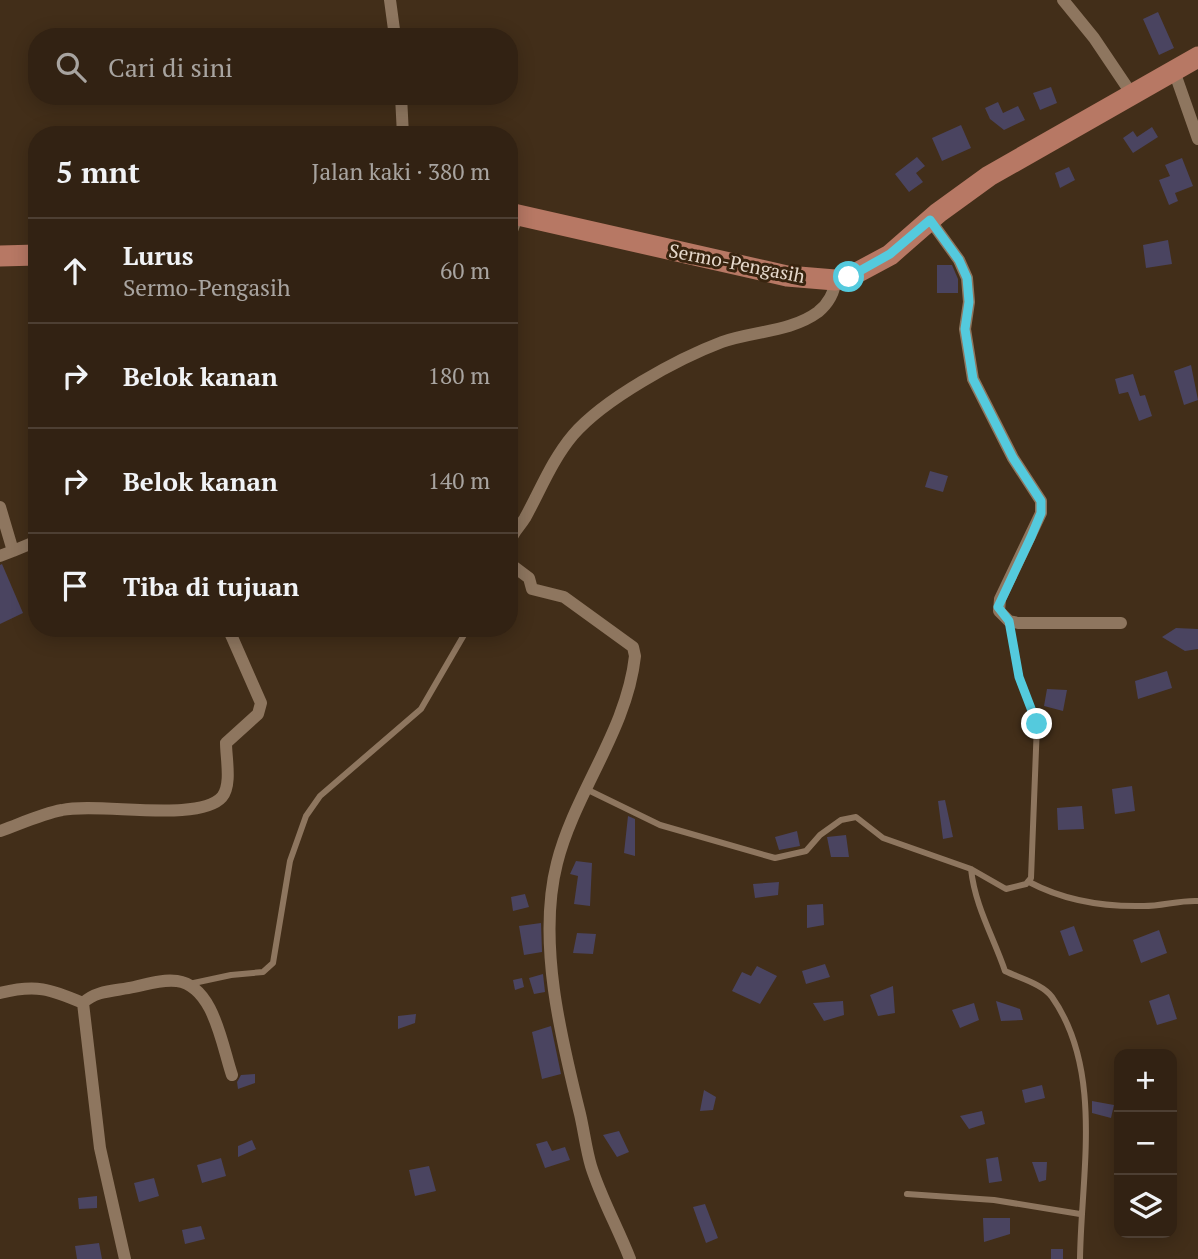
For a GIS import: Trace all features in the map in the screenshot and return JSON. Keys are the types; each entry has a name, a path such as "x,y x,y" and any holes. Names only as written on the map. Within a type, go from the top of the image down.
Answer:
{"main road":[{"name":"Sermo-Pengasih","path":"518,215 787,276 835,280 859,272 890,254 989,176 1173,68 1198,57"},
{"path":"0,256 28,255"}],"street":[{"path":"390,0 394,28"},
{"path":"1063,0 1094,38 1131,93"},
{"path":"1173,68 1198,139"},
{"path":"401,105 403,126"},
{"path":"930,220 959,260 967,278 969,302 965,329 973,379 1013,458 1041,501 1041,513 999,602 999,611 1009,621 1121,623"},
{"path":"518,526 550,468 588,420 646,380 699,351 800,321 819,311 835,288 835,280"},
{"path":"0,507 13,551"},
{"path":"0,556 28,545"},
{"path":"518,570 529,578 532,589 565,597 633,647 634,666 619,718 584,788 557,863 552,887 555,1006 591,1166 630,1259"},
{"path":"0,831 62,810 90,807 179,811 212,804 222,797 227,780 226,744 232,735 258,714 261,703 232,637"},
{"path":"83,1003 91,996 104,992 164,980 188,984 208,1003 232,1075"},
{"path":"0,993 24,987 47,988 83,1003"},
{"path":"83,1003 100,1148 125,1259"}],"lane":[{"path":"1009,621 1019,677 1037,724 1029,882"},
{"path":"188,984 263,972 273,963 290,861 306,816 320,796 421,709 463,637"},
{"path":"584,788 660,825 775,858 806,851 820,835 841,821 856,817 883,838 971,869 1006,889 1029,882 1079,902 1145,906 1198,901"},
{"path":"971,869 974,897 992,934 1005,971 1051,995 1077,1049 1086,1125 1080,1259"},
{"path":"907,1194 994,1200 1080,1214"}],"building":[{"path":"1158,12 1174,48 1159,55 1143,19"},
{"path":"1051,87 1057,103 1040,110 1033,93"},
{"path":"998,102 1003,113 1018,106 1025,120 1004,130 990,119 985,108"},
{"path":"961,125 971,148 942,161 932,138"},
{"path":"1152,127 1158,137 1133,153 1123,138 1133,131 1137,137"},
{"path":"917,157 925,166 916,173 923,182 909,192 895,174"},
{"path":"1182,158 1193,186 1175,193 1178,201 1169,205 1159,180 1170,176 1165,165"},
{"path":"1069,167 1075,180 1060,188 1055,173"},
{"path":"1168,240 1172,264 1146,268 1143,245"},
{"path":"937,265 952,265 958,279 958,293 937,293"},
{"path":"1191,365 1198,400 1184,405 1174,371"},
{"path":"1133,374 1140,396 1145,395 1152,416 1139,421 1128,392 1119,394 1115,379"},
{"path":"930,471 948,476 943,492 925,487"},
{"path":"2,564 23,613 0,624 0,565"},
{"path":"1176,628 1198,629 1198,649 1185,651 1162,637"},
{"path":"1167,671 1172,688 1138,699 1135,681"},
{"path":"1047,689 1067,690 1063,711 1044,706"},
{"path":"1132,786 1135,811 1115,814 1112,789"},
{"path":"945,800 953,837 943,839 938,801"},
{"path":"1082,806 1084,829 1058,830 1057,808"},
{"path":"628,816 635,819 635,856 624,853"},
{"path":"797,831 800,846 779,850 775,837"},
{"path":"846,835 849,857 831,857 827,837"},
{"path":"576,861 592,863 590,906 574,904 578,876 570,874"},
{"path":"779,882 778,895 755,898 753,884"},
{"path":"525,894 529,907 513,911 511,897"},
{"path":"823,904 824,925 807,928 807,905"},
{"path":"541,923 542,952 524,955 519,926"},
{"path":"1074,926 1083,951 1069,956 1060,931"},
{"path":"1159,930 1167,953 1141,963 1133,940"},
{"path":"577,933 596,934 593,954 573,953"},
{"path":"825,964 830,977 806,984 802,971"},
{"path":"757,966 777,976 760,1004 732,991 742,972 751,976"},
{"path":"543,974 545,992 534,994 529,978"},
{"path":"522,978 524,987 515,990 513,980"},
{"path":"893,986 895,1013 878,1016 870,995"},
{"path":"1169,994 1177,1019 1157,1025 1149,1001"},
{"path":"843,1001 844,1015 824,1021 813,1003"},
{"path":"996,1001 1020,1009 1023,1020 1001,1021"},
{"path":"974,1003 979,1020 960,1028 952,1010"},
{"path":"416,1014 415,1023 398,1029 398,1016"},
{"path":"551,1026 561,1074 542,1079 532,1032"},
{"path":"255,1074 255,1083 238,1089 237,1082 241,1075"},
{"path":"1042,1085 1045,1098 1025,1103 1022,1090"},
{"path":"704,1090 716,1097 713,1110 700,1111"},
{"path":"1092,1101 1114,1105 1111,1118 1092,1113"},
{"path":"982,1111 985,1124 969,1129 960,1116"},
{"path":"619,1131 629,1152 617,1157 603,1135"},
{"path":"252,1140 256,1149 238,1157 238,1146"},
{"path":"547,1141 552,1151 565,1147 570,1160 545,1168 536,1144"},
{"path":"998,1157 1002,1181 989,1183 986,1159"},
{"path":"221,1158 226,1176 202,1183 197,1165"},
{"path":"1032,1162 1047,1162 1046,1180 1039,1182"},
{"path":"429,1166 436,1191 415,1196 409,1170"},
{"path":"154,1178 159,1196 139,1202 134,1183"},
{"path":"97,1196 97,1208 79,1209 78,1198"},
{"path":"705,1204 718,1238 706,1243 693,1207"},
{"path":"983,1218 1010,1218 1010,1234 984,1242"},
{"path":"201,1226 205,1239 185,1244 182,1230"},
{"path":"99,1243 102,1259 77,1259 75,1246"},
{"path":"1051,1249 1063,1249 1063,1259 1051,1259"}],"route":[{"path":"849,277 890,254 930,220 959,260 967,278 969,302 965,329 973,379 1007,441 1013,458 1041,501 1041,513 998,607 1003,617 1009,621 1019,677 1037,724"}]}
